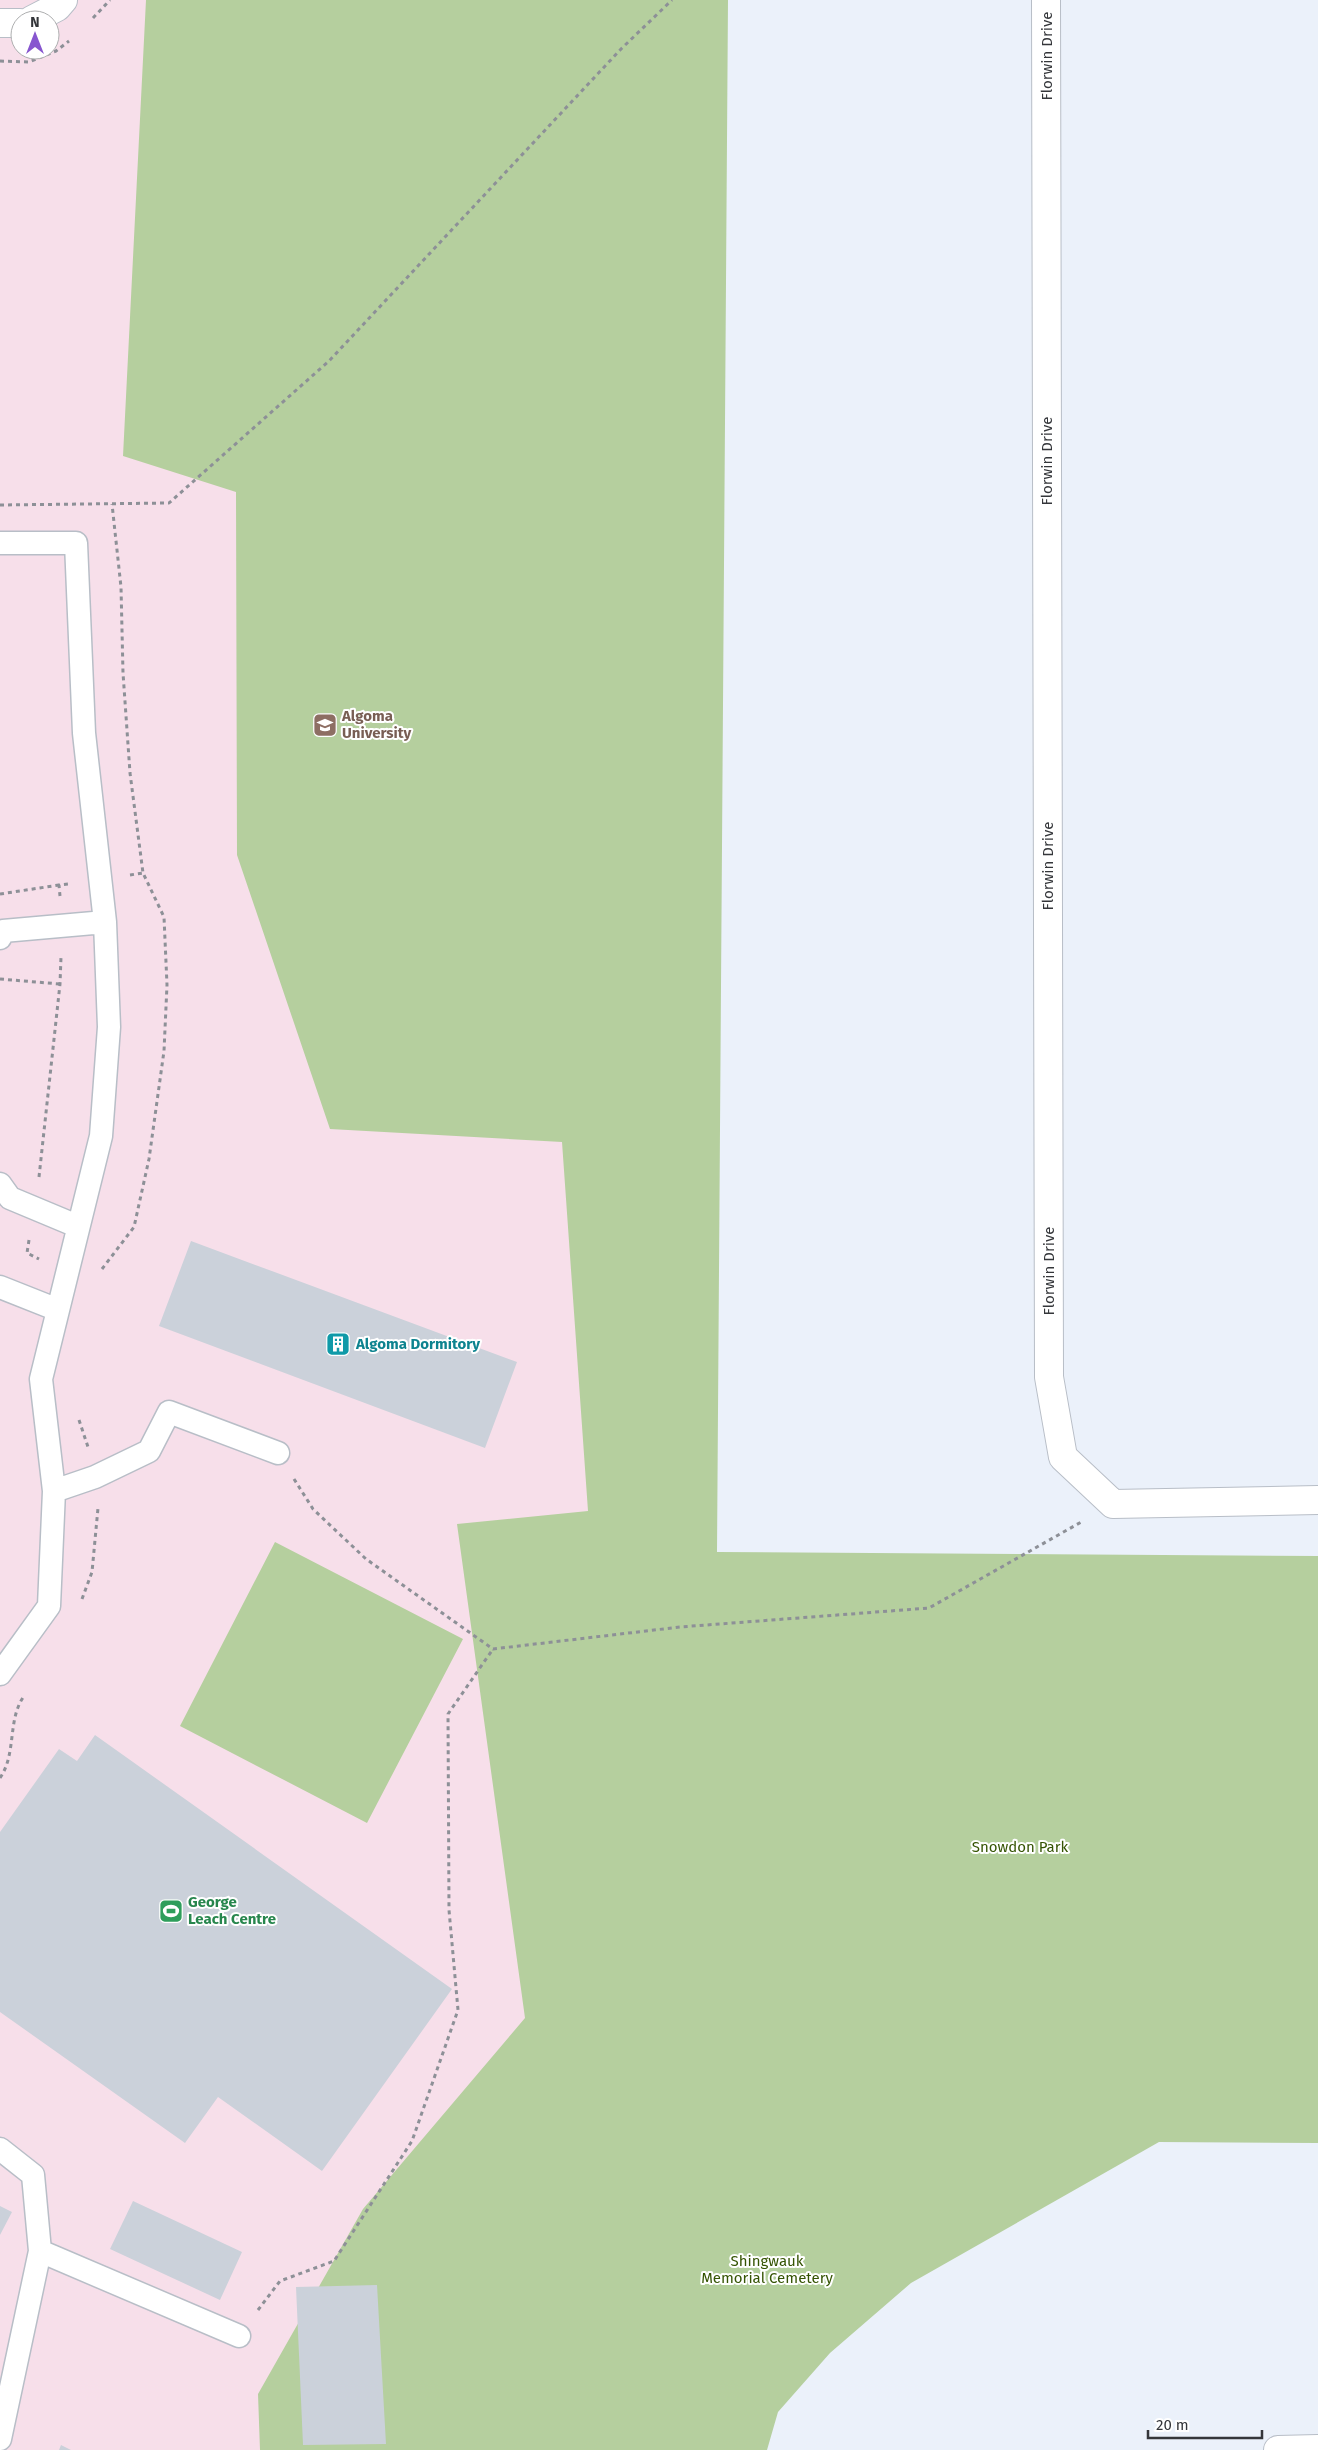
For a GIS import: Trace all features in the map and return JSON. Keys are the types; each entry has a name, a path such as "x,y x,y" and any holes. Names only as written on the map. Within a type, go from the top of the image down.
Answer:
{"street":[{"path":"51,10 63,0"},
{"name":"Florwin Drive","path":"1046,0 1049,1377 1063,1457 1113,1504"},
{"path":"1113,1504 1318,1500"},
{"path":"1278,2450 1318,2449"}],"lane":[{"path":"0,543 76,543 84,733 106,922 109,1027 101,1136 40,1379 54,1490 49,1606 0,1674"},
{"path":"0,938 4,931 106,922"},
{"path":"0,1184 10,1198 77,1226"},
{"path":"0,1287 58,1310"},
{"path":"54,1490 95,1477 149,1451 169,1412 278,1453"},
{"path":"0,2149 33,2175 40,2251 0,2439"},
{"path":"40,2251 239,2336"}],"path":[{"path":"0,505 169,504 330,362 621,49 672,0"},
{"path":"0,894 143,873"},
{"path":"59,885 61,926 60,984 35,1208 27,1253 67,1272"},
{"path":"0,979 60,984"},
{"path":"278,1453 313,1509 366,1559 493,1649 680,1627 929,1608 1113,1504"},
{"path":"239,2336 280,2281 334,2260 412,2141 458,2010 449,1910 448,1714 493,1649"}],"shaded area":[{"name":"Algoma University","path":"0,0 655,0 663,2450 0,2450"}],"green space":[{"path":"146,0 728,0 717,1552 1318,1556 1318,2143 1159,2142 911,2283 830,2353 778,2412 767,2450 260,2450 258,2394 363,2209 525,2018 457,1524 588,1511 562,1142 330,1129 237,855 236,492 123,456"},
{"path":"275,1542 463,1639 367,1823 180,1726"}],"building":[{"name":"Algoma Dormitory","path":"191,1241 517,1362 485,1448 159,1326"},
{"name":"George Leach Centre","path":"95,1735 452,1989 322,2171 218,2097 185,2143 0,2012 0,1832 59,1749 77,1761"},
{"path":"133,2201 242,2252 220,2300 110,2249"},
{"path":"0,2206 12,2212 0,2235"},
{"path":"377,2285 386,2444 303,2445 296,2287"},
{"path":"61,2445 71,2450 59,2450"}],"place":[{"name":"Algoma University","path":"325,725"},
{"name":"Algoma Dormitory","path":"338,1344"},
{"name":"George Leach Centre","path":"171,1911"}],"park label":[{"name":"Snowdon Park","path":"1020,1847"},
{"name":"Shingwauk Memorial Cemetery","path":"767,2270"}]}
